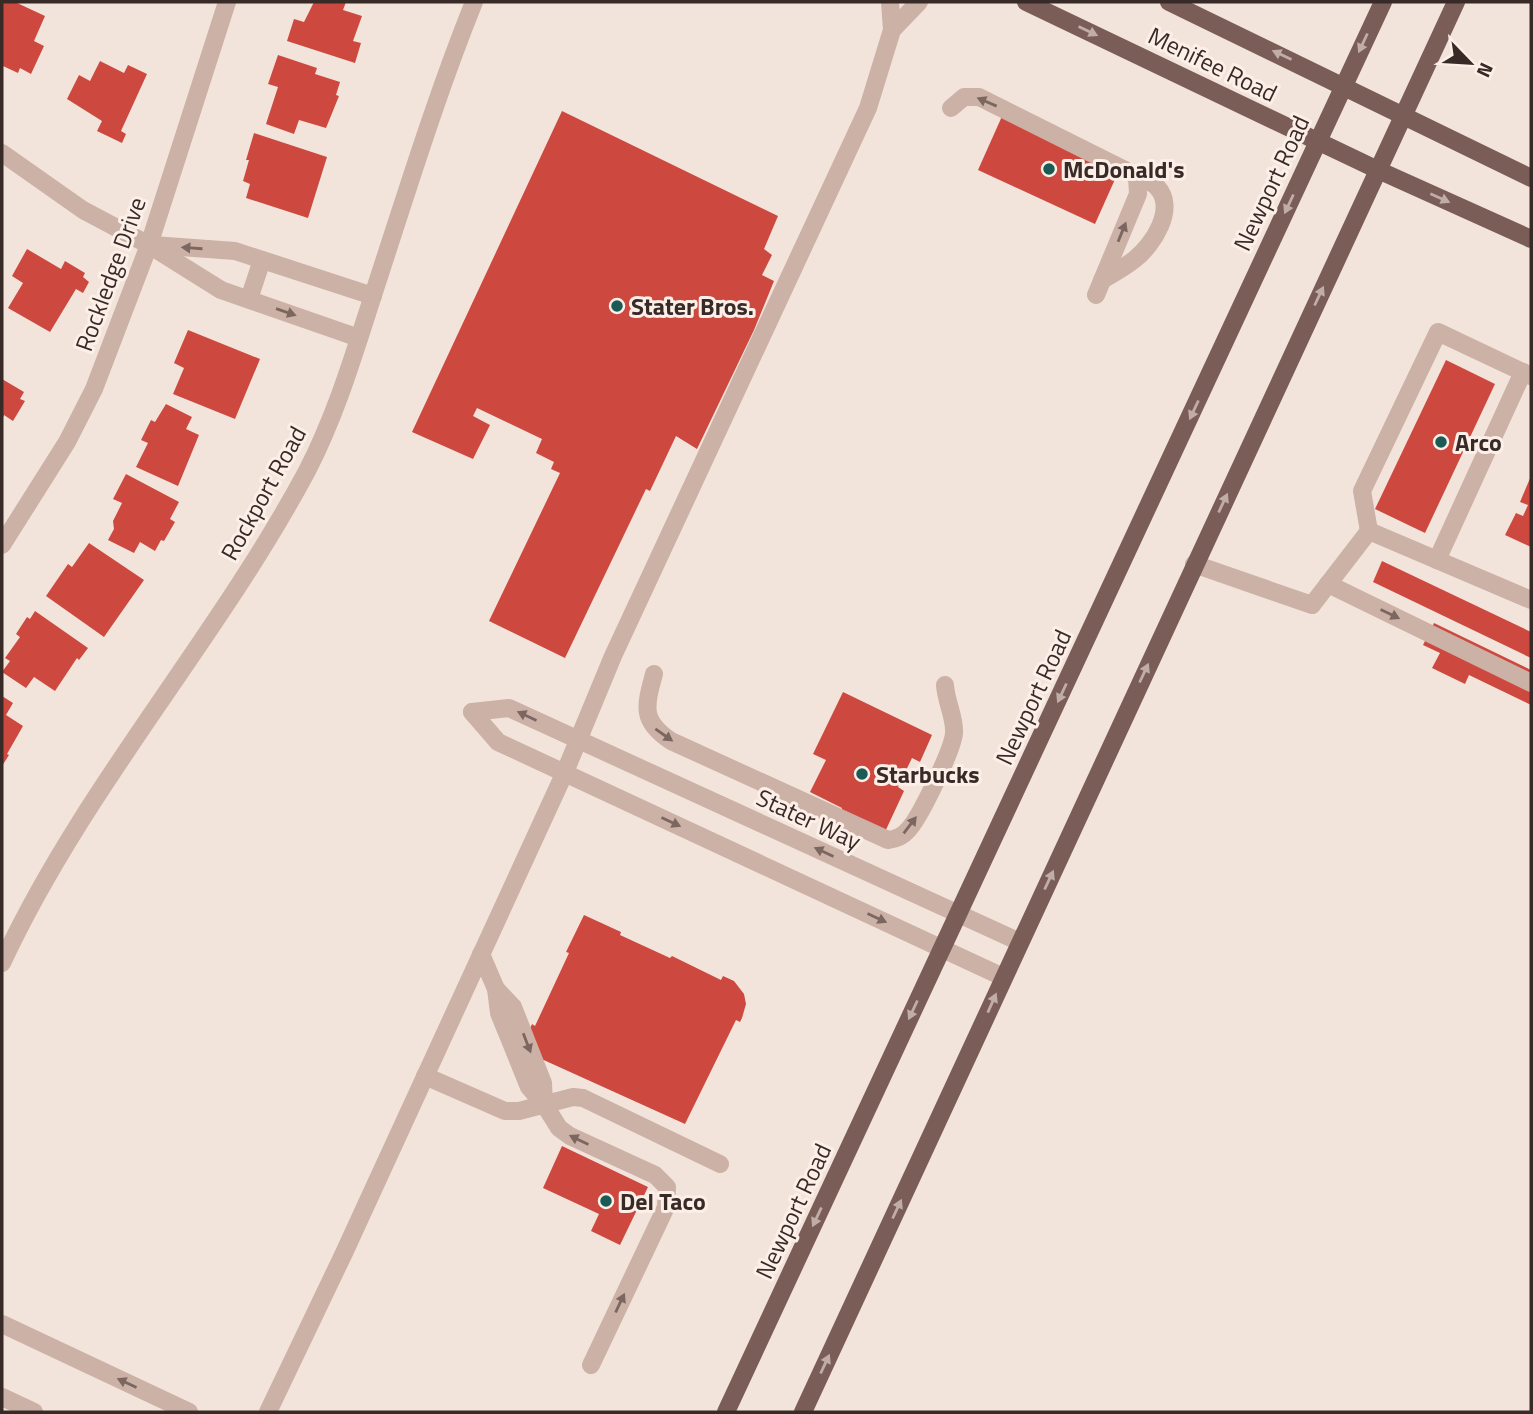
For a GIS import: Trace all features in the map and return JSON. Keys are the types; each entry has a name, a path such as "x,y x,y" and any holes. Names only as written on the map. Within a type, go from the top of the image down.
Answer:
{"main road":[{"name":"Menifee Road","path":"1027,2 1318,142 1531,239"},
{"name":"Menifee Road","path":"1169,2 1343,84 1531,178"},
{"name":"Newport Road","path":"726,1412 1383,2"},
{"path":"803,1412 1456,2"}],"street":[{"name":"Rockledge Drive","path":"2,545 67,442 94,389 149,245 227,2"},
{"name":"Rockport Road","path":"2,963 17,929 85,811 255,563 308,468 341,394 441,85 474,2"},
{"path":"268,1412 565,772 618,645 869,108 892,30 890,2"},
{"path":"892,30 919,2"},
{"path":"951,108 964,97 979,97 1156,185 1163,196 1164,212 1150,245 1099,288 1138,194 1137,176"},
{"path":"2,153 83,210 149,245 221,290 359,338"},
{"path":"149,245 235,251 373,296"},
{"path":"248,299 262,260"},
{"path":"1194,564 1312,605 1369,531 1362,491 1438,332 1527,374 1437,560"},
{"path":"1369,531 1531,600"},
{"path":"1328,584 1531,683"},
{"path":"654,674 648,717 656,731 671,741 888,840 900,838 913,824 953,742 954,724 945,698 945,685"},
{"name":"Stater Way","path":"565,772 498,743 472,712 509,708 1020,942"},
{"path":"565,772 1003,977"},
{"path":"481,954 496,989 499,1013 529,1087 559,1128 570,1136 655,1175 667,1187 666,1207 591,1365"},
{"path":"425,1076 505,1111 519,1111 573,1097 583,1098 720,1164"},
{"path":"2,1324 189,1412"},
{"path":"2,1397 34,1412"}],"building":[{"path":"2,2 15,2 45,16 34,41 44,46 31,74 20,68 18,73 3,66"},
{"path":"314,2 346,2 343,10 362,16 353,41 361,43 355,63 287,41 294,19 304,22"},
{"path":"278,55 317,68 315,74 340,82 336,95 339,96 326,128 299,120 294,134 266,124 278,87 268,84"},
{"path":"100,61 124,73 128,65 147,74 121,131 126,134 122,143 97,131 102,121 67,99 79,75 90,81"},
{"name":"Stater Bros.","path":"562,111 778,216 764,249 772,255 762,275 774,281 754,330 697,449 676,436 650,491 646,489 565,658 489,621 560,473 551,469 554,462 536,453 542,439 477,408 473,416 490,425 473,459 412,432"},
{"name":"McDonald's","path":"1003,114 1120,168 1095,224 978,170"},
{"path":"254,133 327,157 308,218 246,198 250,184 243,181"},
{"path":"27,249 61,269 65,261 85,273 83,277 89,282 83,293 76,289 50,332 8,308 23,283 12,276"},
{"path":"188,330 260,359 235,419 173,394 184,368 174,363"},
{"path":"1446,360 1495,384 1425,533 1375,509"},
{"path":"2,379 24,392 20,399 25,401 13,421 4,415 2,420"},
{"path":"166,404 192,417 186,429 199,435 178,486 136,467 148,443 141,440 151,420 155,422"},
{"path":"126,474 179,502 170,519 175,522 155,551 140,542 134,553 108,540 122,503 113,499"},
{"path":"1531,476 1531,547 1505,535 1516,513 1523,516 1528,505 1520,502"},
{"path":"89,543 144,580 104,637 46,596 68,564 72,567"},
{"path":"1382,561 1531,632 1531,658 1373,582"},
{"path":"35,611 88,648 79,660 77,658 55,691 34,677 26,688 2,672 10,661 5,658 20,637 16,634 27,617 30,619"},
{"path":"1434,623 1531,670 1531,705 1469,675 1465,684 1432,668 1440,653 1423,645"},
{"name":"Starbucks","path":"843,692 932,735 920,762 912,758 898,787 904,791 884,834 840,813 842,808 810,792 826,760 813,754"},
{"path":"2,696 13,703 6,715 23,726 2,766"},
{"path":"584,915 670,958 672,956 721,980 723,976 734,981 744,994 746,1004 742,1018 740,1022 736,1020 685,1124 537,1057 528,1033 532,1024 535,1026"},
{"name":"Del Taco","path":"562,1146 648,1187 620,1245 591,1231 599,1214 543,1188"}],"place":[{"name":"McDonald's","path":"1049,169"},
{"name":"Stater Bros.","path":"617,306"},
{"name":"Arco","path":"1441,442"},
{"name":"Starbucks","path":"862,774"},
{"name":"Del Taco","path":"606,1201"}]}
